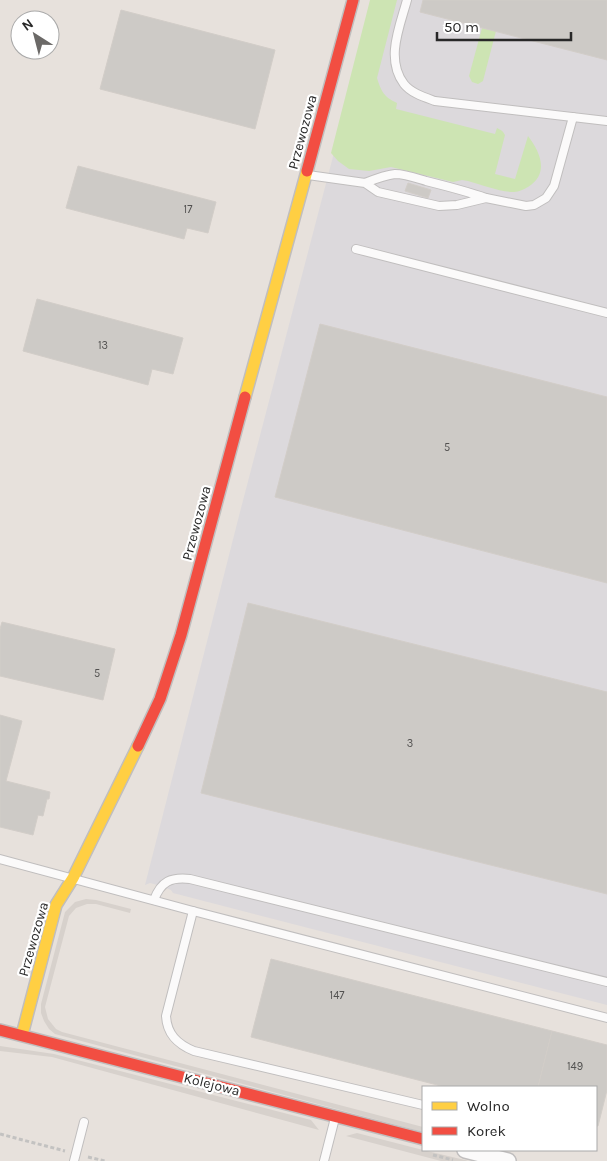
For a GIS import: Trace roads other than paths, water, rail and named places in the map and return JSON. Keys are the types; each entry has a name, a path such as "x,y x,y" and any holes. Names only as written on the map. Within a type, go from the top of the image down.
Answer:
{"street":[{"name":"Przewozowa","path":"22,1035 54,911 61,896 74,878 146,730 172,666 353,0"},
{"name":"Kolejowa","path":"0,1030 422,1139"},
{"path":"469,1151 508,1161"}],"lane":[{"path":"407,0 395,46 395,59 399,74 405,85 420,96 435,101 607,121"},
{"path":"365,183 396,174 486,198 526,206 534,205 546,198 554,186 573,117"},
{"path":"306,175 365,183 378,192 439,206 486,198"},
{"path":"356,249 607,313"},
{"path":"0,859 607,1018"},
{"path":"154,900 158,890 164,883 173,879 190,879 607,982"},
{"path":"193,911 166,1016 169,1031 179,1044 194,1051 422,1105"},
{"path":"324,1161 335,1116"},
{"path":"75,1157 84,1122"}]}
